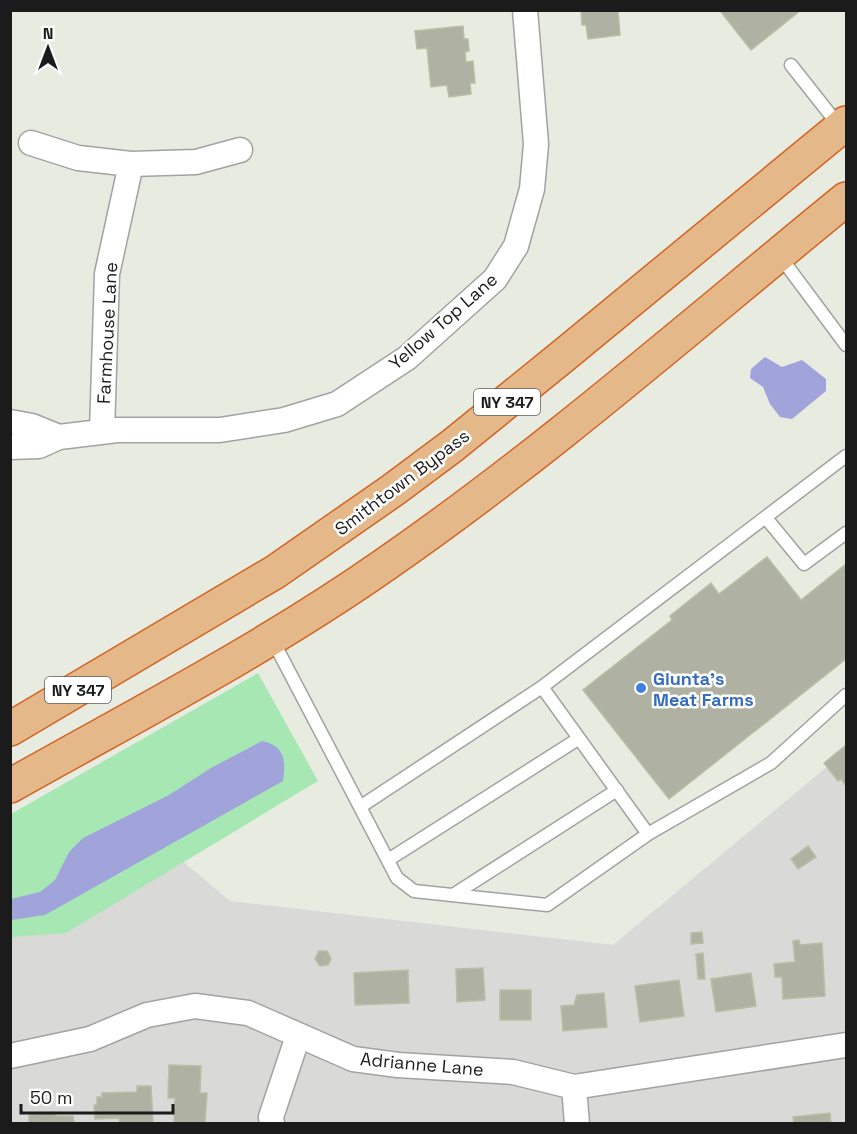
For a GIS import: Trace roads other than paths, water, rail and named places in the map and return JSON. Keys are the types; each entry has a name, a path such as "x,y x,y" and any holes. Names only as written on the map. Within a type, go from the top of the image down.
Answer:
{"highway":[{"name":"Smithtown Bypass","path":"10,729 275,572 385,496 523,389 844,125"},
{"name":"NY 347","path":"10,786 214,672 380,569 557,436 846,199"}],"street":[{"name":"Yellow Top Lane","path":"10,447 39,446 59,437 117,430 220,430 284,420 337,404 407,358 495,279 516,246 532,189 536,144 525,10"},
{"path":"31,144 78,158 131,164 196,162 240,150"},
{"name":"Farmhouse Lane","path":"102,432 107,274 131,164"},
{"name":"Yellow Top Lane","path":"10,422 32,426 59,437"},
{"name":"Adrianne Lane","path":"10,1056 90,1039 147,1016 195,1006 248,1013 353,1059 398,1065 513,1072 574,1087 846,1045"},
{"path":"272,1124 271,1117 298,1036"},
{"path":"574,1087 577,1124"}],"lane":[{"path":"790,64 844,125"},
{"path":"778,254 846,345"},
{"path":"360,807 542,687 846,456"},
{"path":"766,518 804,564 846,532"},
{"path":"271,638 397,878 414,891 547,905 648,834 771,763 846,695"},
{"path":"542,687 648,834"},
{"path":"388,860 578,739"},
{"path":"453,895 617,790"}],"water":[{"path":"765,357 782,367 802,360 826,379 826,391 792,419 780,417 770,404 763,387 750,378 751,369"},
{"path":"262,741 280,750 284,760 283,781 45,915 11,920 11,899 40,892 55,880 69,852 83,838 169,795 211,768"}],"place":[{"name":"Giunta's Meat Farms","path":"641,688"}]}
